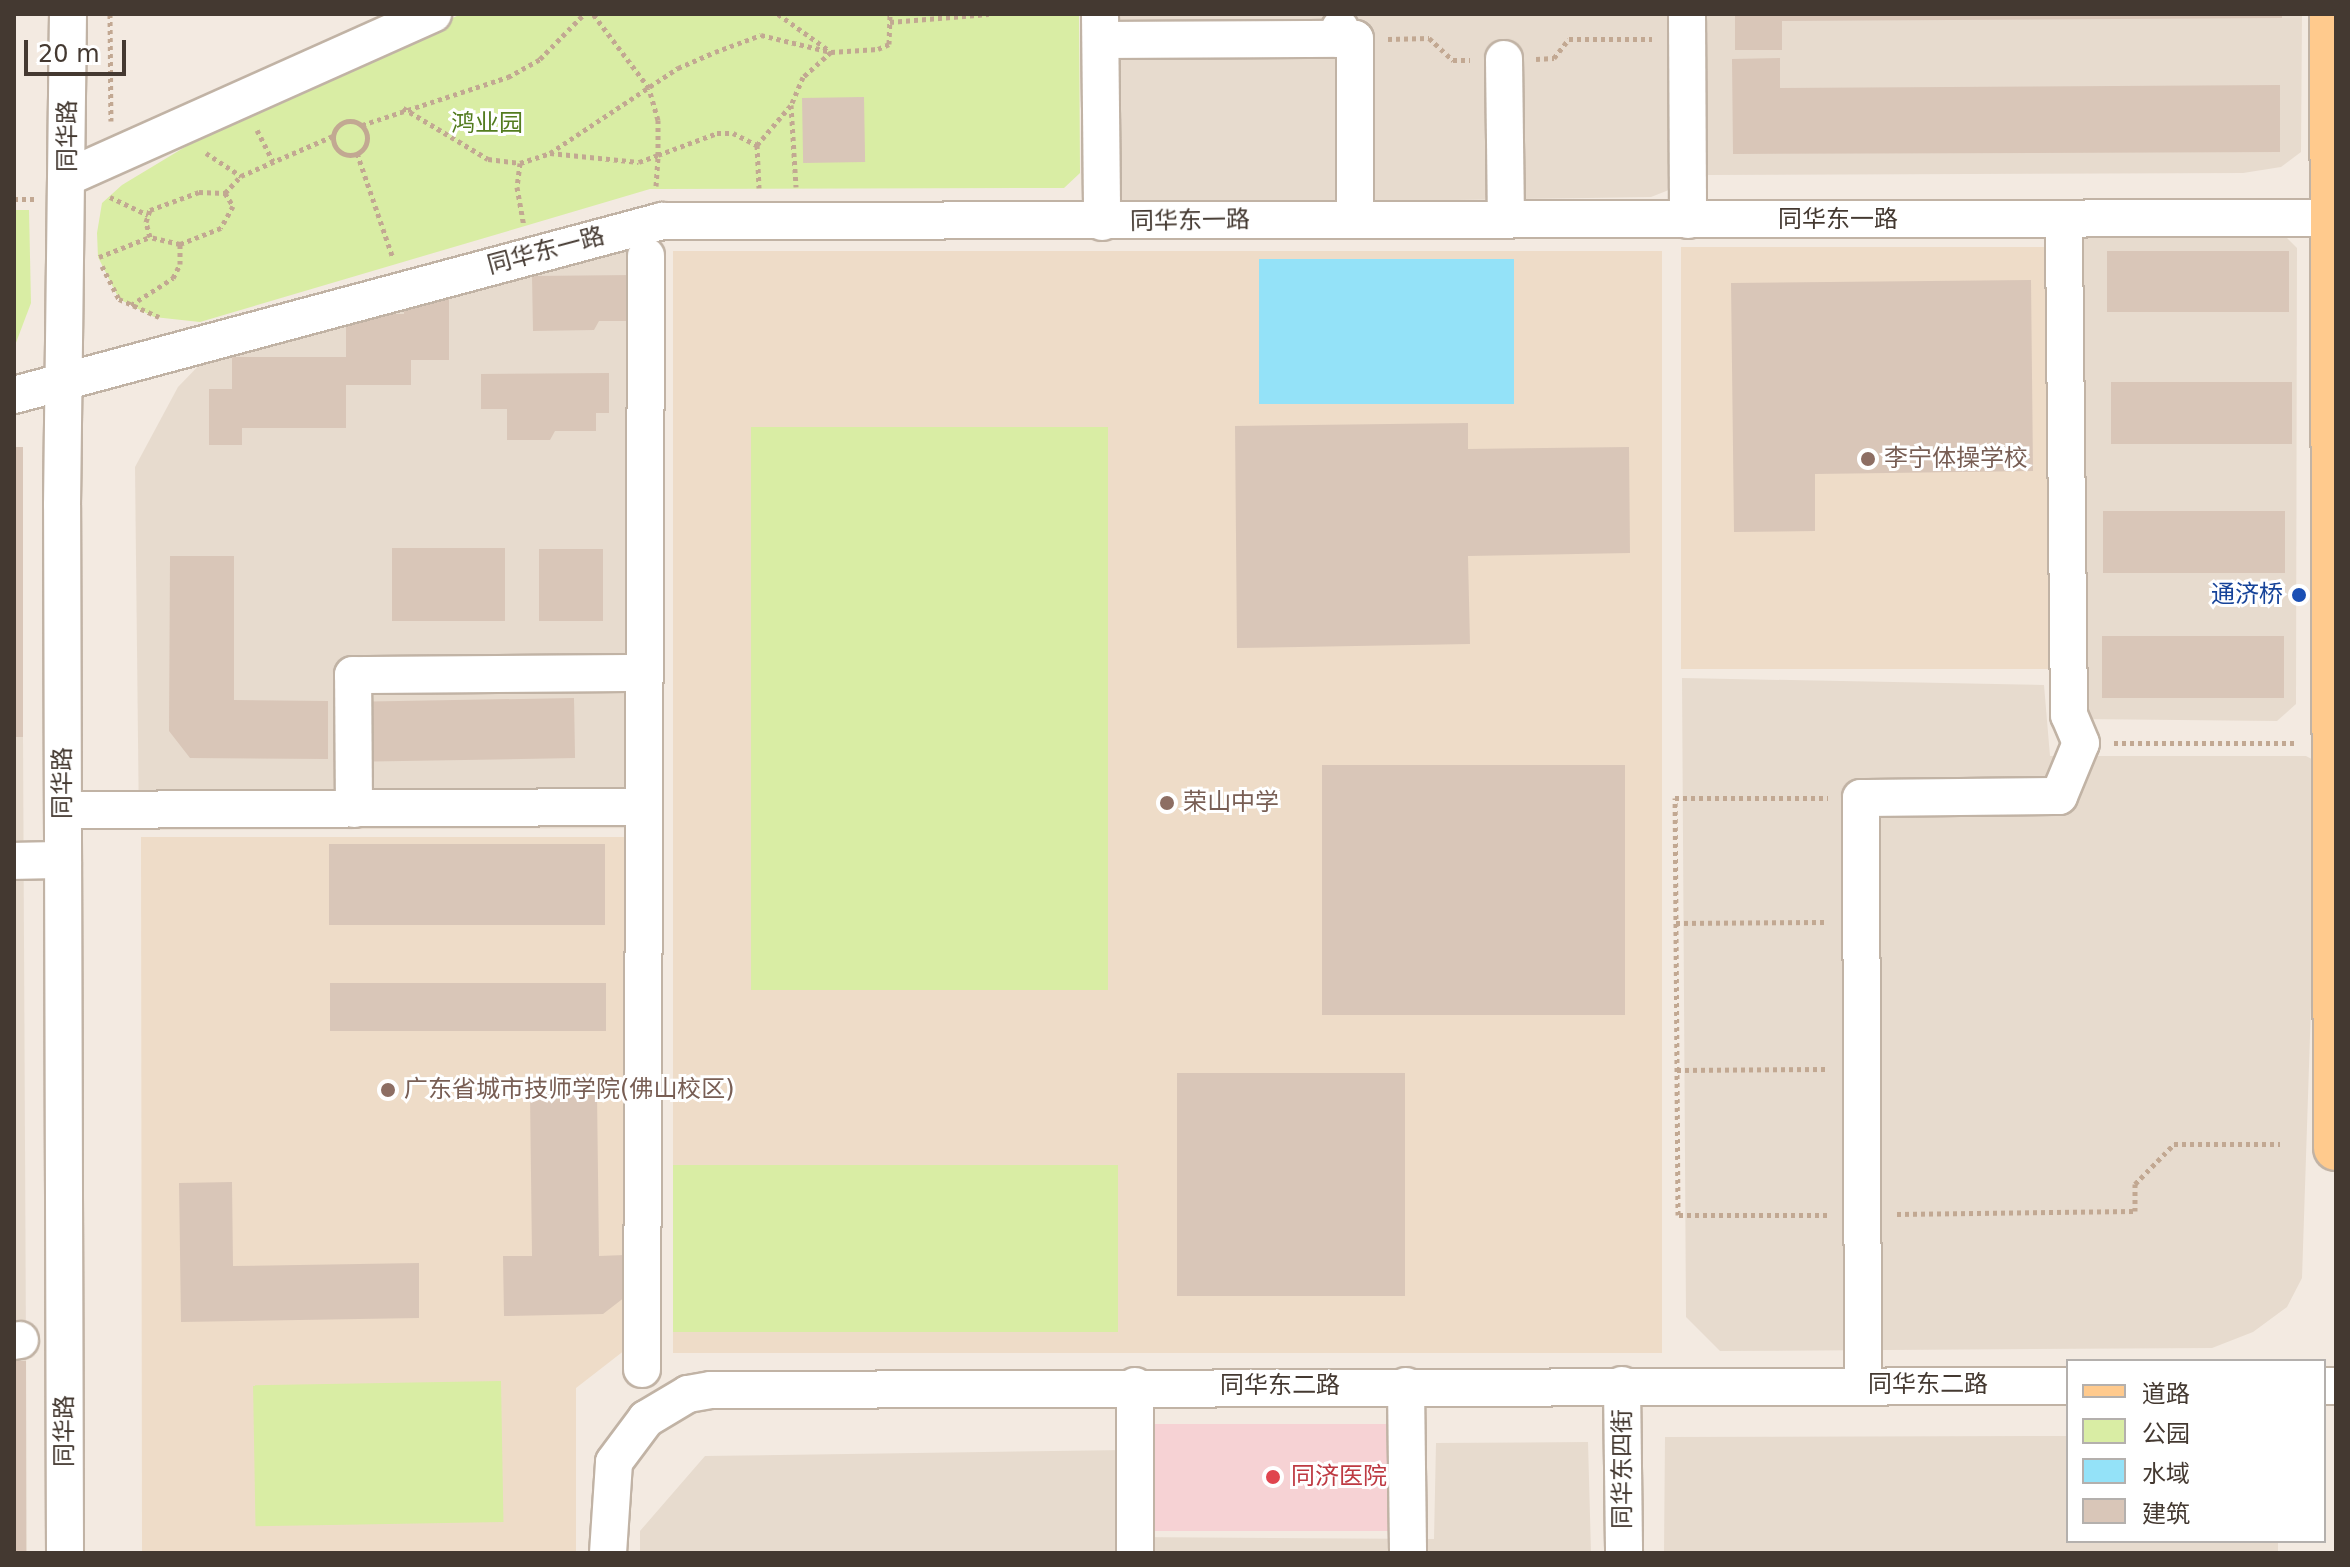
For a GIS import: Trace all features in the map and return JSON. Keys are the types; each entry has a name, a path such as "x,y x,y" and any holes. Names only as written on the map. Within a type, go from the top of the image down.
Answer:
{"main road":[{"path":"2332,14 2336,1148"}],"street":[{"name":"同华路","path":"65,1553 63,810 68,14"},
{"path":"68,177 113,174 433,14"},
{"path":"1687,14 1688,220"},
{"path":"1102,222 1109,27 1340,26 1355,39 1355,220"},
{"path":"1504,59 1506,219"},
{"name":"同华东一路","path":"14,395 662,221 2334,218"},
{"path":"1863,1385 1861,798 2059,796 2081,743 2069,715 2064,219"},
{"path":"642,1369 642,673 646,256"},
{"path":"354,809 353,675 642,673"},
{"path":"63,810 642,807"},
{"path":"14,861 63,860"},
{"name":"同华东四街","path":"1622,1385 1624,1553"},
{"path":"1135,1386 1135,1553"},
{"name":"同华东二路","path":"608,1553 614,1462 646,1419 688,1394 711,1390 1135,1386 2066,1386"},
{"path":"1406,1386 1408,1553"}],"path":[{"path":"102,203 109,197 113,174 110,14"},
{"path":"148,215 164,203 199,192 225,193 241,176 333,136 342,123 362,125 403,108 508,77 540,59 584,14"},
{"path":"593,14 649,88 658,120 658,155 653,189 670,189"},
{"path":"778,14 831,52"},
{"path":"403,108 488,159 520,163 550,153 678,68 761,35 831,52 889,44 890,14"},
{"path":"890,22 985,14"},
{"path":"759,189 757,145 791,105 803,77 831,52"},
{"path":"791,105 796,188"},
{"path":"253,125 273,161"},
{"path":"357,153 367,140 362,125"},
{"path":"550,153 639,162 717,133 733,133 757,145"},
{"path":"333,136 340,152 357,153"},
{"path":"198,148 231,165 241,176"},
{"path":"357,153 395,265"},
{"path":"520,163 517,187 524,227"},
{"path":"784,188 812,188"},
{"path":"744,189 772,189"},
{"path":"98,257 150,237 180,244 221,228 233,206 225,193"},
{"path":"109,197 148,215"},
{"path":"148,215 150,237"},
{"path":"510,231 538,223"},
{"path":"131,305 173,278 180,264 180,244"},
{"path":"97,245 98,257 119,299 169,318"},
{"path":"2081,743 2334,743"},
{"path":"1861,798 1675,798 1678,1215 2135,1211 2135,1184 2174,1144 2280,1144"},
{"path":"1676,923 1861,922"},
{"path":"1677,1070 1862,1069"}],"shaded area":[{"path":"1113,14 1672,14 1679,186 1651,197 1125,205 1115,193"},
{"path":"1697,14 2302,14 2301,152 2281,167 2243,173 1706,175"},
{"path":"2077,231 2284,235 2297,248 2296,704 2277,721 2081,719"},
{"name":"李宁体操学校","path":"1681,247 2056,247 2056,669 1681,669"},
{"path":"662,248 661,828 139,830 135,467 178,387 208,356 574,251"},
{"name":"荣山中学","path":"673,251 1662,251 1662,1353 673,1353"},
{"path":"1682,678 2044,685 2050,756 2306,756 2319,763 2302,1278 2287,1307 2253,1332 2212,1348 1720,1351 1686,1317"},
{"path":"14,737 23,737 27,1553 14,1553"},
{"name":"广东省城市技师学院(佛山校区)","path":"141,837 635,837 634,1343 576,1388 576,1553 142,1553"},
{"name":"同济医院","path":"1150,1424 1395,1424 1395,1531 1150,1531"},
{"path":"2066,1436 2066,1543 2278,1543 2278,1553 1664,1553 1665,1437"},
{"path":"1588,1442 1591,1553 640,1553 640,1531 705,1456 1127,1450 1128,1537 1434,1539 1436,1443"}],"green space":[{"name":"鸿业园","path":"461,14 1079,14 1080,173 1064,188 650,189 200,322 154,317 119,299 98,257 97,233 102,203 122,185 190,144"},
{"path":"14,210 29,210 31,303 14,348"},
{"path":"751,427 1108,427 1108,990 751,990"},
{"path":"673,1165 1118,1165 1118,1332 673,1332"},
{"path":"501,1381 503,1522 255,1526 253,1385"}],"water":[{"path":"1259,259 1514,259 1514,404 1259,404"}],"building":[{"path":"1735,14 2282,14 2282,18 1782,21 1782,50 1735,50"},
{"path":"1780,58 1780,88 2280,85 2280,152 1733,154 1732,59"},
{"path":"864,97 865,162 803,163 802,98"},
{"path":"2107,251 2289,251 2289,312 2107,312"},
{"path":"633,275 634,321 599,321 594,330 533,331 532,276"},
{"path":"2031,280 2033,471 1815,474 1815,531 1734,532 1731,283"},
{"path":"404,294 449,294 449,360 411,360 411,385 346,385 346,428 242,428 242,445 209,445 209,389 232,389 232,357 346,357 346,314 404,314"},
{"path":"609,373 609,413 596,413 596,431 555,431 550,440 507,440 507,409 481,409 481,374"},
{"path":"2111,382 2292,382 2292,444 2111,444"},
{"path":"1468,423 1468,449 1629,447 1630,553 1468,556 1470,644 1237,648 1235,426"},
{"path":"14,447 23,447 23,737 14,737"},
{"path":"2103,511 2285,511 2285,573 2103,573"},
{"path":"392,548 505,548 505,621 392,621"},
{"path":"539,549 603,549 603,621 539,621"},
{"path":"170,556 234,556 234,700 328,701 328,759 190,758 169,731"},
{"path":"2102,636 2284,636 2284,698 2102,698"},
{"path":"574,698 575,758 372,762 371,702"},
{"path":"1322,765 1625,765 1625,1015 1322,1015"},
{"path":"329,844 605,844 605,925 329,925"},
{"path":"330,983 606,983 606,1031 330,1031"},
{"path":"1177,1073 1405,1073 1405,1296 1177,1296"},
{"path":"597,1093 599,1256 625,1255 625,1297 603,1314 504,1316 503,1256 532,1256 530,1094"},
{"path":"232,1182 233,1266 419,1263 419,1318 181,1322 179,1183"},
{"path":"14,1361 26,1361 26,1553 14,1553"}],"place":[{"name":"李宁体操学校","path":"1868,459"},
{"name":"通济桥","path":"2299,595"},
{"name":"荣山中学","path":"1167,803"},
{"name":"广东省城市技师学院(佛山校区)","path":"388,1090"},
{"name":"同济医院","path":"1273,1477"}]}
